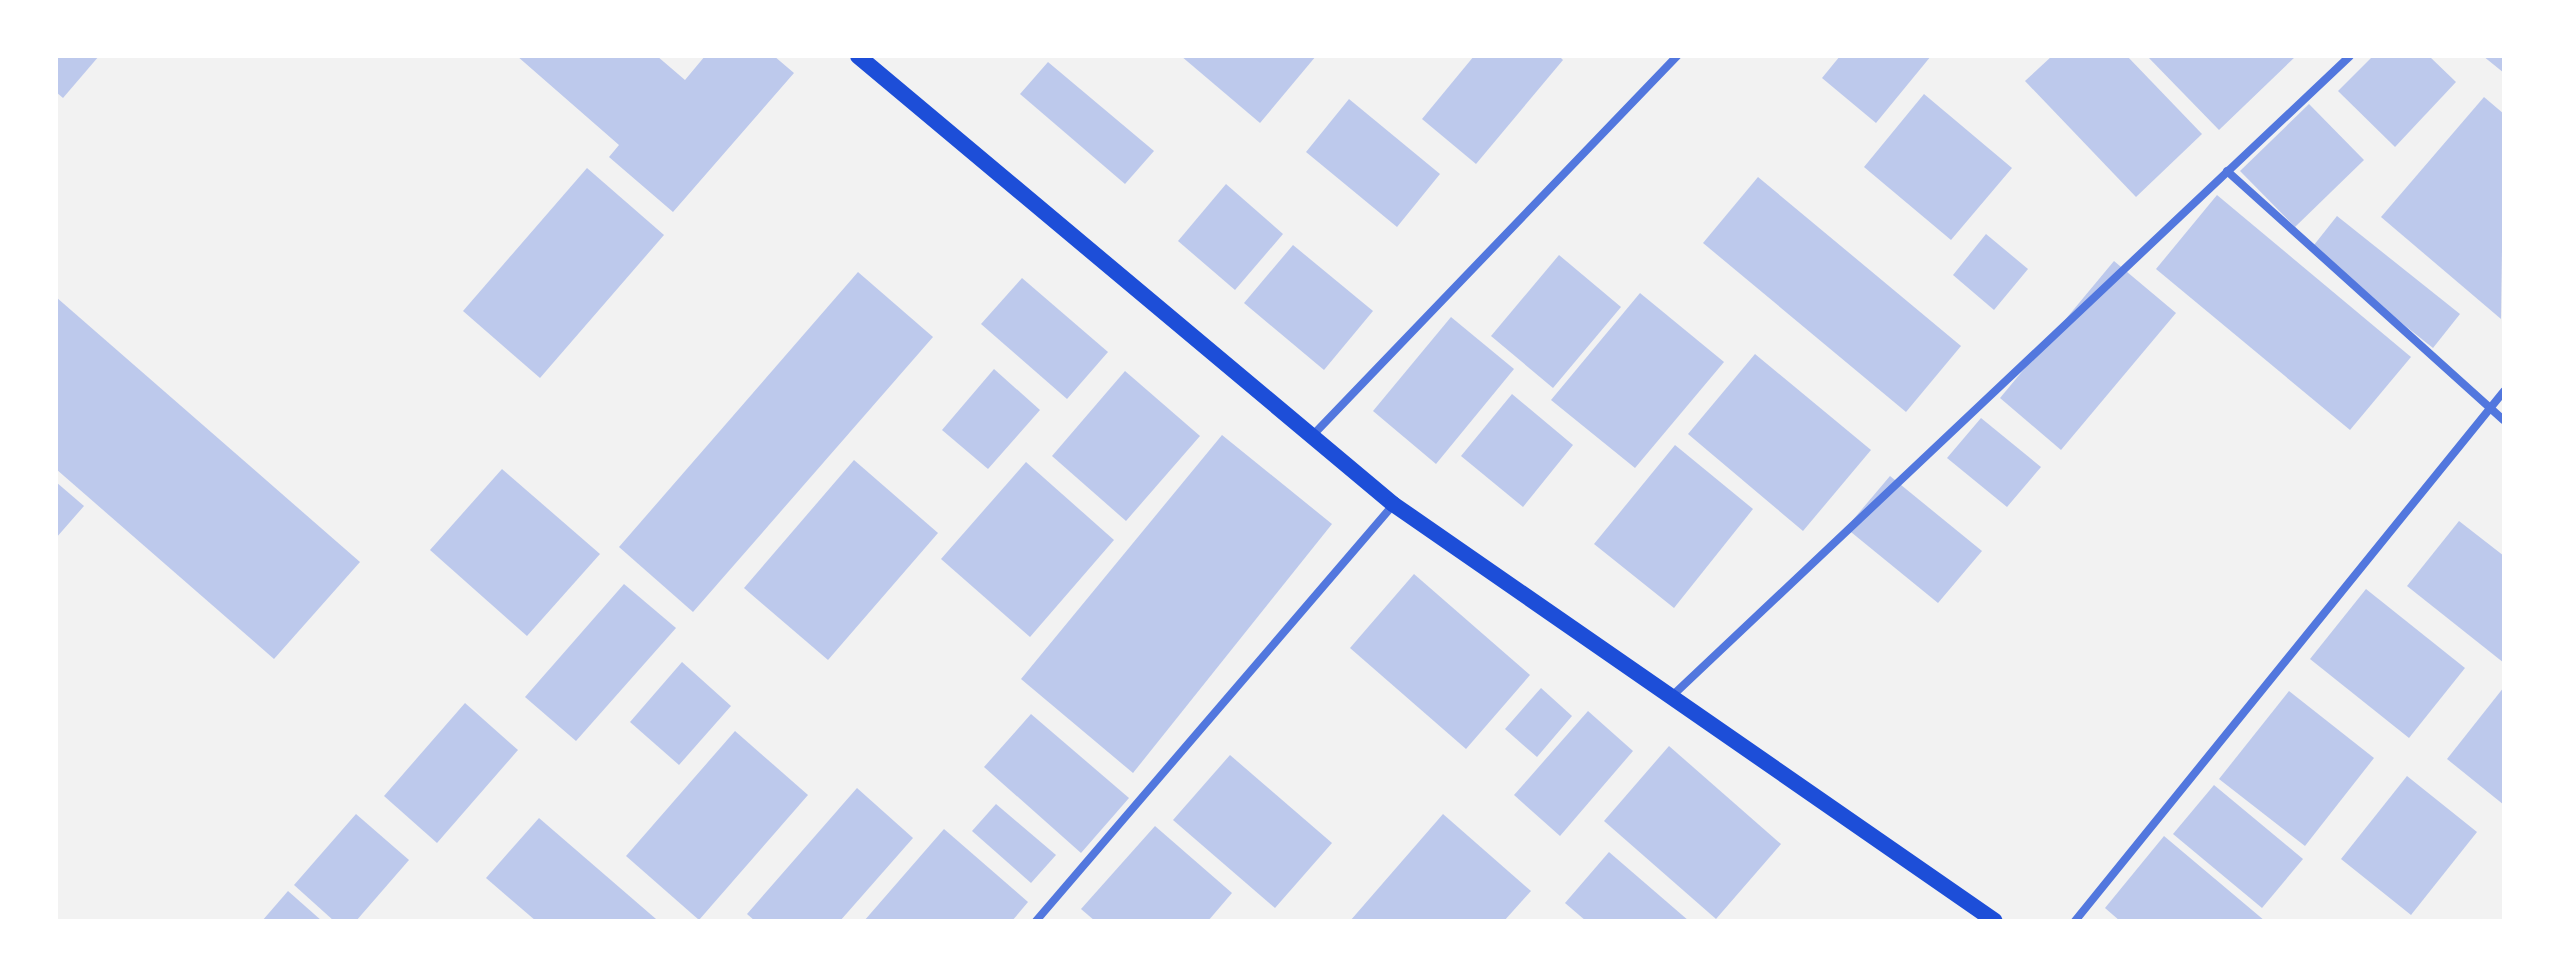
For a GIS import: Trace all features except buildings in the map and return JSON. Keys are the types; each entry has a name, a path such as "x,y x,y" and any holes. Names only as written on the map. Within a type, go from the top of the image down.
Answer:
{"main road":[{"path":"858,56 1393,504 1995,921"}],"street":[{"path":"1312,436 1677,56"},
{"path":"1672,697 2350,56"},
{"path":"2227,171 2504,420"},
{"path":"2075,921 2504,391"},
{"path":"1036,921 1393,504"}]}
